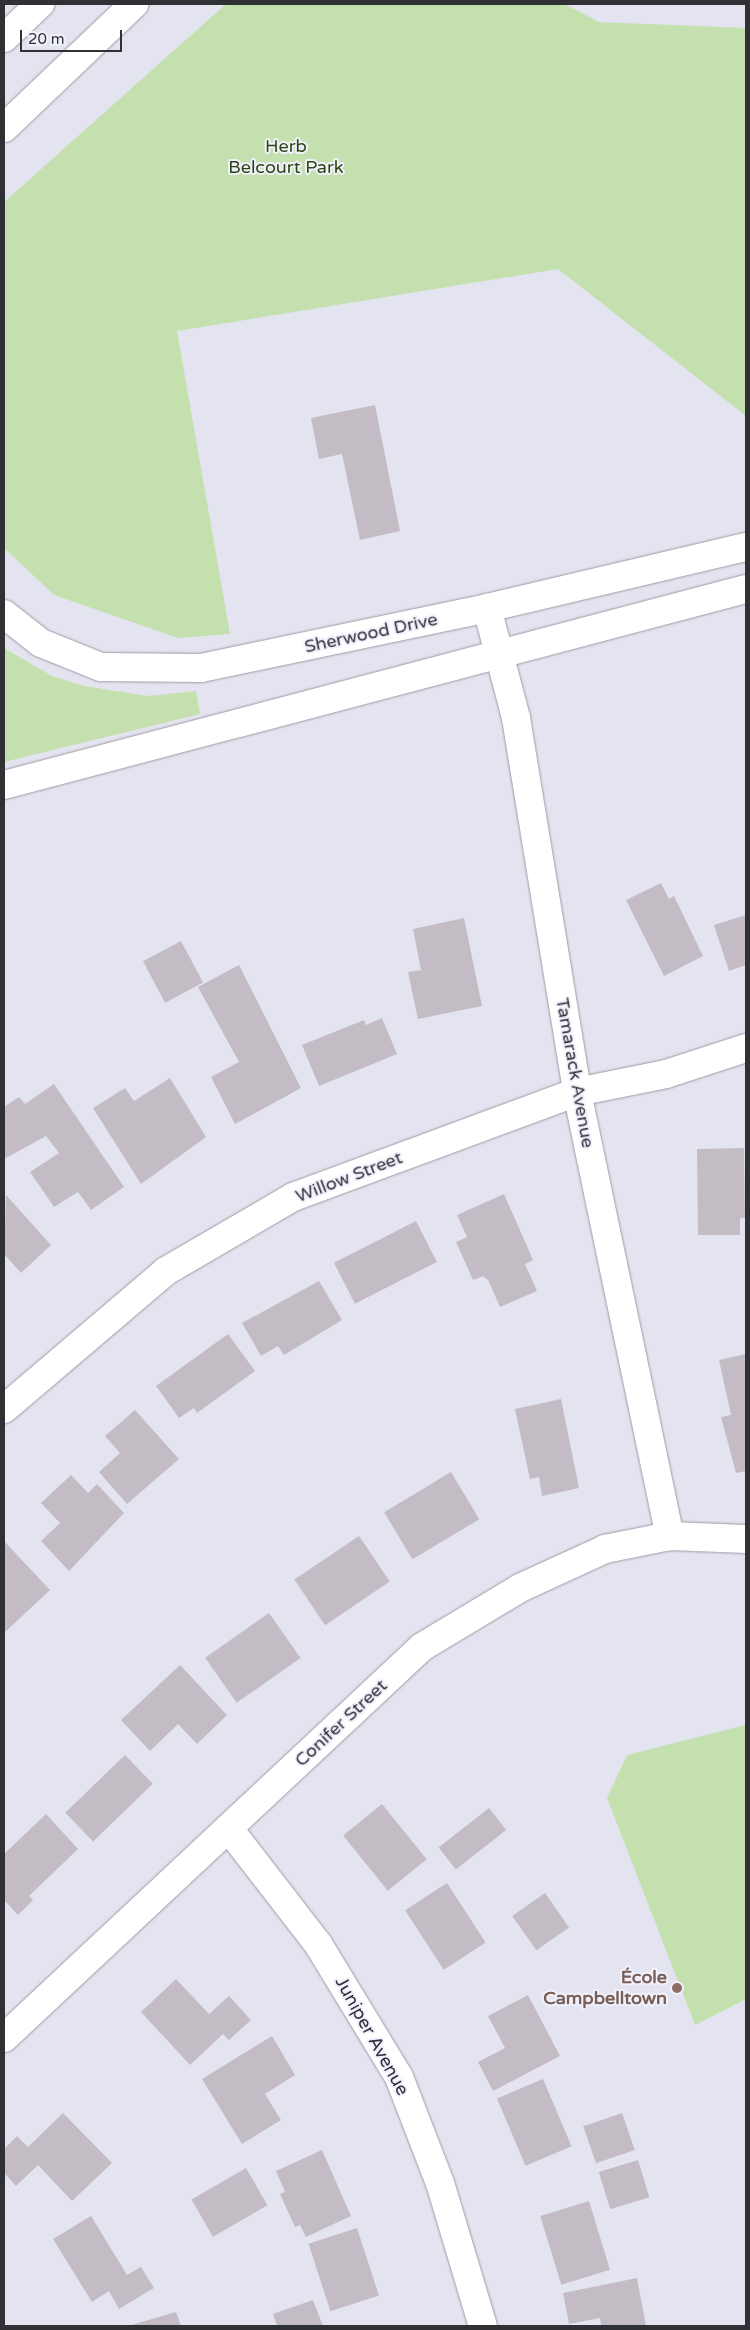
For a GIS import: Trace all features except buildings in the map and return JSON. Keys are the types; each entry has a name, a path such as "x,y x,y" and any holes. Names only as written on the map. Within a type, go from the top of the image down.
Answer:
{"street":[{"path":"4,38 40,4"},
{"path":"4,128 134,4"},
{"name":"Sherwood Drive","path":"4,614 41,643 100,667 144,670 211,666 486,608 746,547"},
{"path":"4,785 498,657 746,589"},
{"name":"Tamarack Avenue","path":"486,608 516,718 577,1092 670,1536"},
{"name":"Willow Street","path":"4,1409 166,1271 293,1197 577,1092 666,1074 746,1048"},
{"name":"Conifer Street","path":"4,2038 422,1647 520,1588 605,1549 670,1536 746,1539"},
{"name":"Juniper Avenue","path":"229,1829 318,1944 399,2077 440,2183 483,2326"}],"green space":[{"name":"Herb Belcourt Park","path":"226,4 564,4 599,22 746,28 746,416 558,269 177,331 230,634 178,638 54,595 4,548 4,202"},
{"path":"4,648 52,676 84,686 148,696 196,691 200,714 4,762"},
{"path":"746,1725 746,1999 695,2025 607,1798 627,1755"}],"place":[{"name":"École Campbelltown","path":"677,1988"}]}
